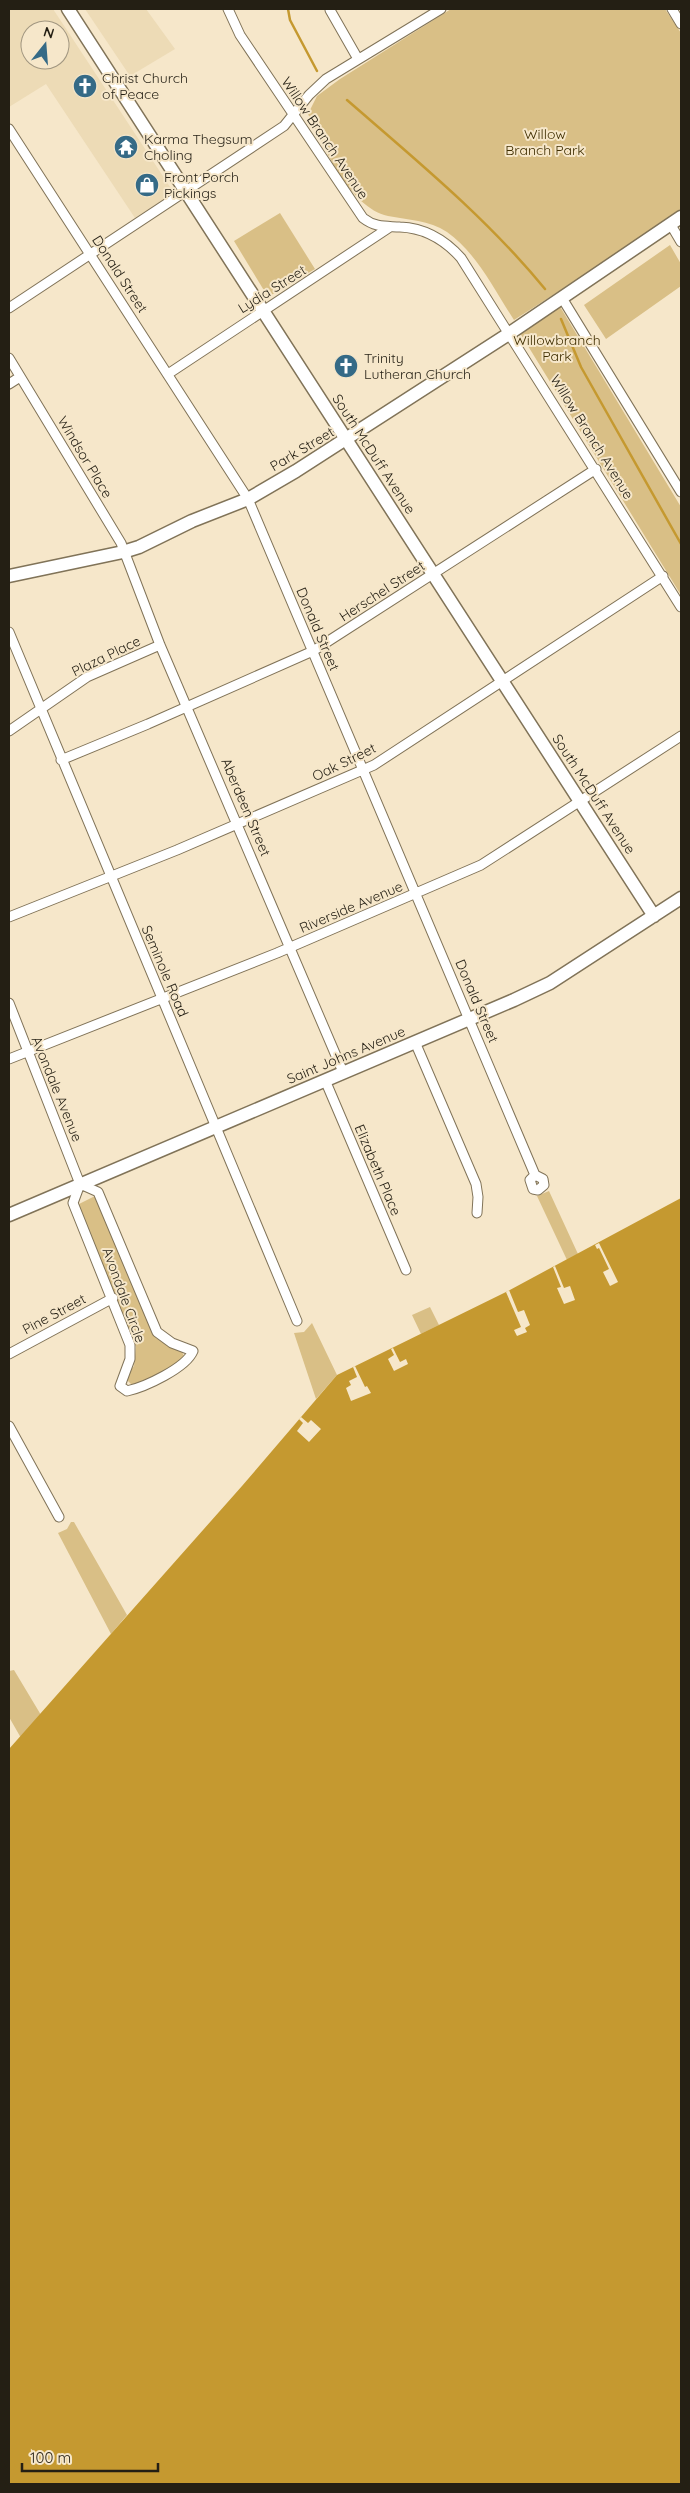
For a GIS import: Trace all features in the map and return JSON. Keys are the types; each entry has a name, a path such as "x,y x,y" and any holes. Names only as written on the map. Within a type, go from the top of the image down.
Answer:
{"main road":[{"name":"South McDuff Avenue","path":"68,9 654,916"},
{"name":"Park Street","path":"9,576 139,547 192,521 248,499 347,440 676,221"},
{"name":"Saint Johns Avenue","path":"9,1215 470,1019 550,983 681,898"}],"street":[{"name":"Willow Branch Avenue","path":"228,9 240,35 293,117 363,218 377,226 424,231 452,248 466,265 681,607"},
{"path":"9,308 92,255 284,126 317,86 441,9"},
{"path":"672,9 681,24"},
{"path":"330,10 358,59"},
{"name":"Donald Street","path":"9,129 248,499 417,893 535,1175"},
{"path":"676,221 681,242"},
{"name":"Lydia Street","path":"168,374 391,227"},
{"path":"562,298 681,492"},
{"name":"Windsor Place","path":"9,358 121,543 123,552"},
{"path":"9,384 20,377"},
{"name":"Herschel Street","path":"61,760 313,651 596,469"},
{"name":"Aberdeen Street","path":"123,552 160,645 343,1072"},
{"name":"Oak Street","path":"9,917 112,877 363,770 503,681 662,576"},
{"name":"Seminole Road","path":"9,632 61,760 112,877 150,974 163,999 297,1321"},
{"name":"Plaza Place","path":"40,710 86,677 160,645"},
{"path":"9,731 40,710"},
{"name":"Riverside Avenue","path":"9,1059 291,947 487,862 681,736"},
{"name":"Avondale Avenue","path":"9,1003 80,1184"},
{"path":"415,1042 476,1184 478,1197 477,1213"},
{"name":"Elizabeth Place","path":"325,1080 406,1270"},
{"name":"Avondale Circle","path":"80,1184 98,1192 157,1332 164,1339 193,1351 189,1360 142,1388 128,1391 120,1386 130,1359 130,1345 113,1298 73,1203 80,1184"},
{"name":"Pine Street","path":"9,1354 113,1298"},
{"path":"9,1426 59,1517"}],"shaded area":[{"path":"9,9 53,9 60,20 20,20 20,70 70,70 70,35 174,193 135,218 46,84 9,107"},
{"path":"85,9 146,9 175,49 130,76"},
{"path":"681,1198 681,2484 9,2484 9,1749 242,1486 337,1375 506,1292"}],"green space":[{"name":"Willow Branch Park","path":"451,9 665,9 681,33 681,213 514,320 476,261 447,232 426,223 388,216 374,210 361,201 339,174 308,114 317,96 340,79"},
{"path":"280,213 315,269 268,297 234,241"},
{"path":"670,245 681,264 681,286 606,339 584,305"},
{"name":"Willowbranch Park","path":"559,305 681,507 681,595 520,333"},
{"path":"549,1191 578,1254 567,1260 537,1196"},
{"path":"95,1196 156,1338 171,1347 181,1350 184,1356 182,1362 136,1385 131,1384 127,1380 127,1375 134,1366 136,1347 77,1205"},
{"path":"430,1307 439,1325 421,1334 412,1315"},
{"path":"312,1323 337,1375 316,1399 294,1333 304,1332"},
{"path":"71,1522 74,1522 127,1615 111,1634 58,1533 67,1529"},
{"path":"14,1670 41,1715 21,1738 9,1717 9,1671"}],"pier":[{"path":"599,1243 618,1282 610,1286 603,1272 609,1269 599,1248 597,1249 595,1245"},
{"path":"555,1266 564,1288 570,1286 575,1300 564,1304 557,1288 561,1287 553,1267"},
{"path":"509,1290 518,1312 524,1310 530,1325 525,1328 527,1332 517,1336 514,1330 521,1327 506,1292"},
{"path":"393,1348 400,1362 406,1359 408,1364 394,1371 388,1359 394,1355 391,1349"},
{"path":"355,1366 365,1387 367,1386 371,1393 351,1401 346,1388 351,1385 349,1381 357,1377 353,1367"},
{"path":"301,1417 308,1423 311,1420 321,1429 309,1442 297,1431 303,1423 299,1419"}],"waterway":[{"path":"288,9 290,20 317,71"},
{"path":"347,100 425,167 475,214 523,263 545,289"},
{"path":"561,319 581,367 681,544"}],"place":[{"name":"Christ Church of Peace","path":"85,86"},
{"name":"Karma Thegsum Choling","path":"126,147"},
{"name":"Front Porch Pickings","path":"147,185"},
{"name":"Trinity Lutheran Church","path":"346,366"}]}
